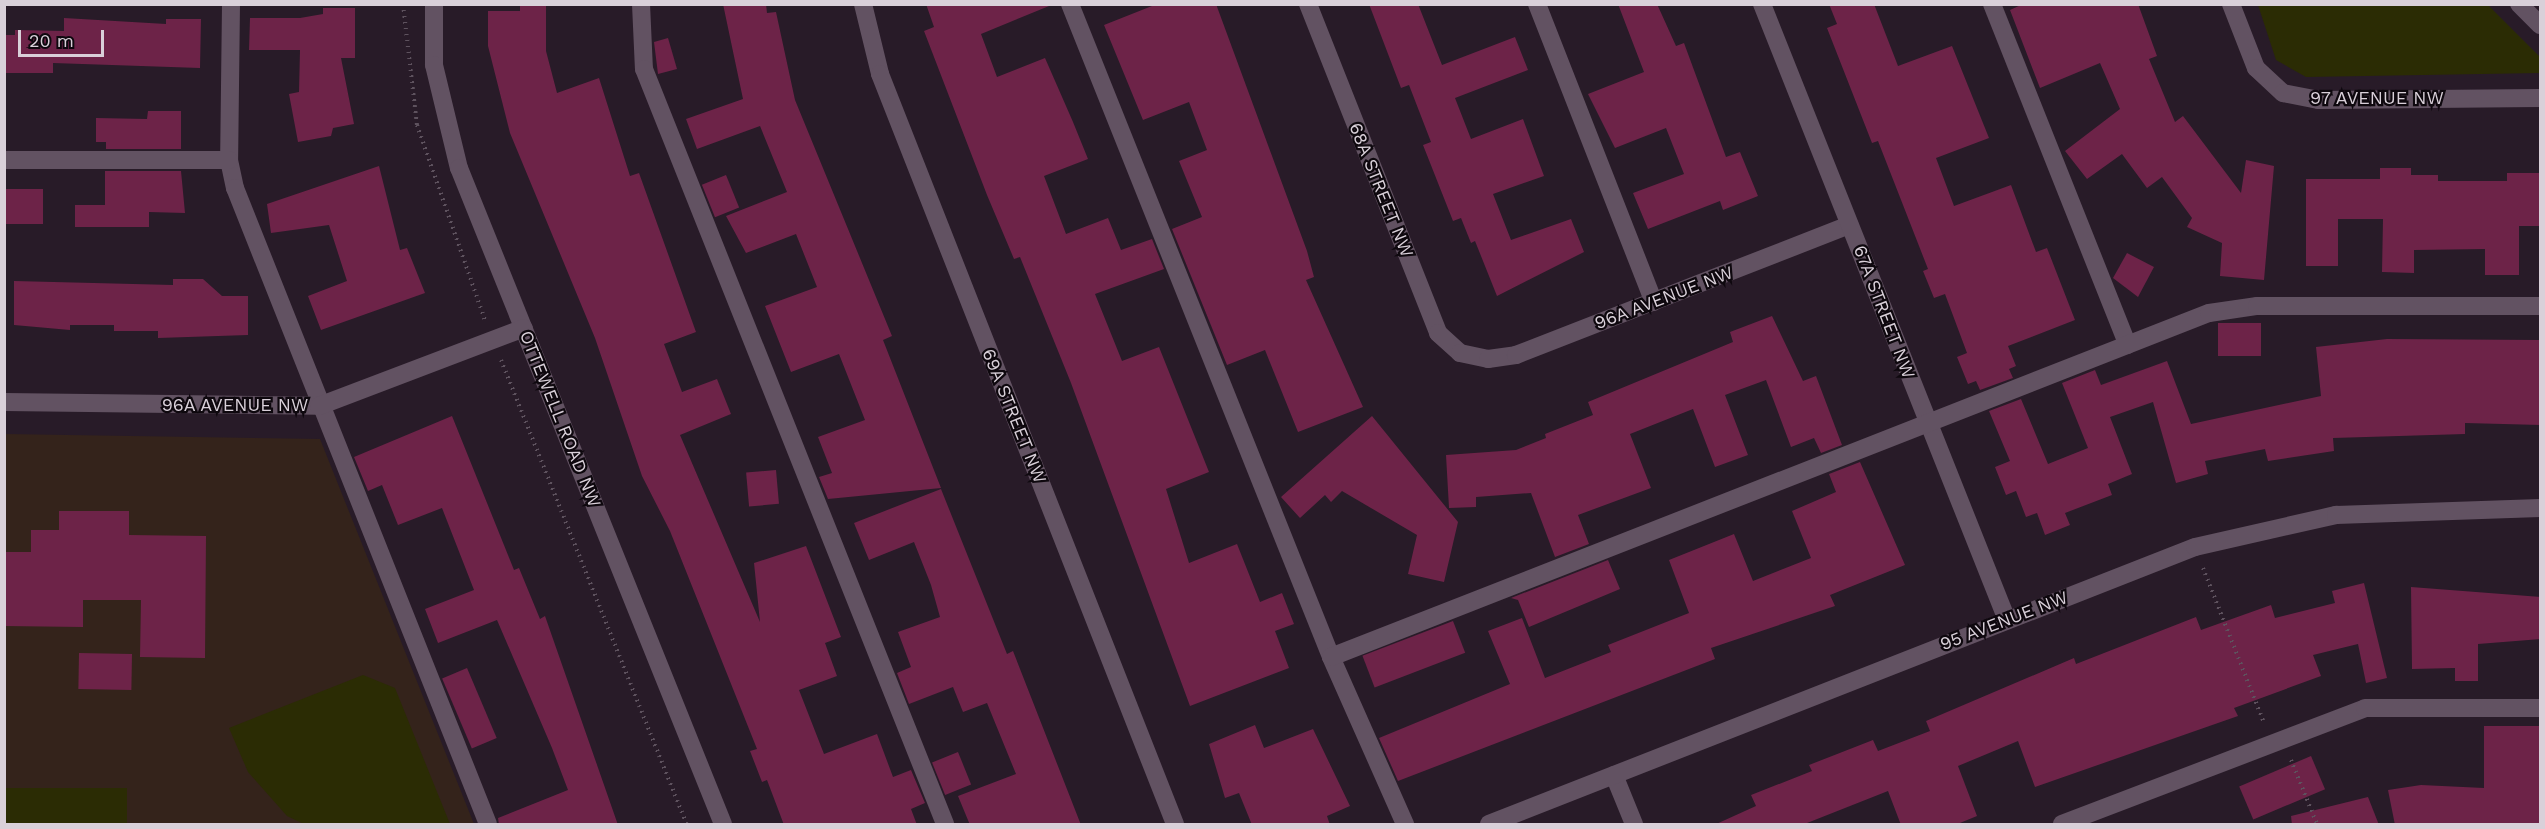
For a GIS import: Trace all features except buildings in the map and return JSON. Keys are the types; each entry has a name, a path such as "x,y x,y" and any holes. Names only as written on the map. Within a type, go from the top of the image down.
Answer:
{"street":[{"path":"231,4 229,160 319,406 488,825"},
{"name":"OTTEWELL ROAD NW","path":"434,4 434,65 459,168 723,825"},
{"path":"641,4 644,69 945,825"},
{"name":"69A STREET NW","path":"862,4 880,74 1176,825"},
{"path":"1070,4 1331,657 1405,825"},
{"name":"68A STREET NW","path":"1308,4 1438,333 1446,345 1475,357"},
{"path":"1537,4 1654,302"},
{"name":"67A STREET NW","path":"1762,4 2007,620"},
{"path":"1992,4 2128,345"},
{"name":"97 AVENUE NW","path":"2231,4 2256,68 2283,93 2319,100 2541,98"},
{"path":"2519,4 2541,26"},
{"path":"4,160 229,160"},
{"name":"96A AVENUE NW","path":"1475,357 1516,355 1850,225"},
{"path":"1331,657 2209,313 2257,306 2541,306"},
{"name":"96A AVENUE NW","path":"4,402 319,406 524,328"},
{"name":"95 AVENUE NW","path":"1489,825 2195,547 2294,521 2377,511 2541,508"},
{"path":"2062,825 2349,712 2541,708"},
{"path":"1614,775 1634,825"}],"path":[{"path":"403,4 406,61 428,165 492,340 687,825"},
{"path":"2203,567 2268,731"},
{"path":"2289,756 2317,825"}],"shaded area":[{"path":"2258,5 2488,5 2540,57 2540,73 2306,77 2276,60"},
{"path":"5,434 320,439 474,824 5,824"},
{"path":"363,675 395,688 450,824 304,824 287,816 248,772 229,728"},
{"path":"4,788 127,788 127,824 4,824"}]}
